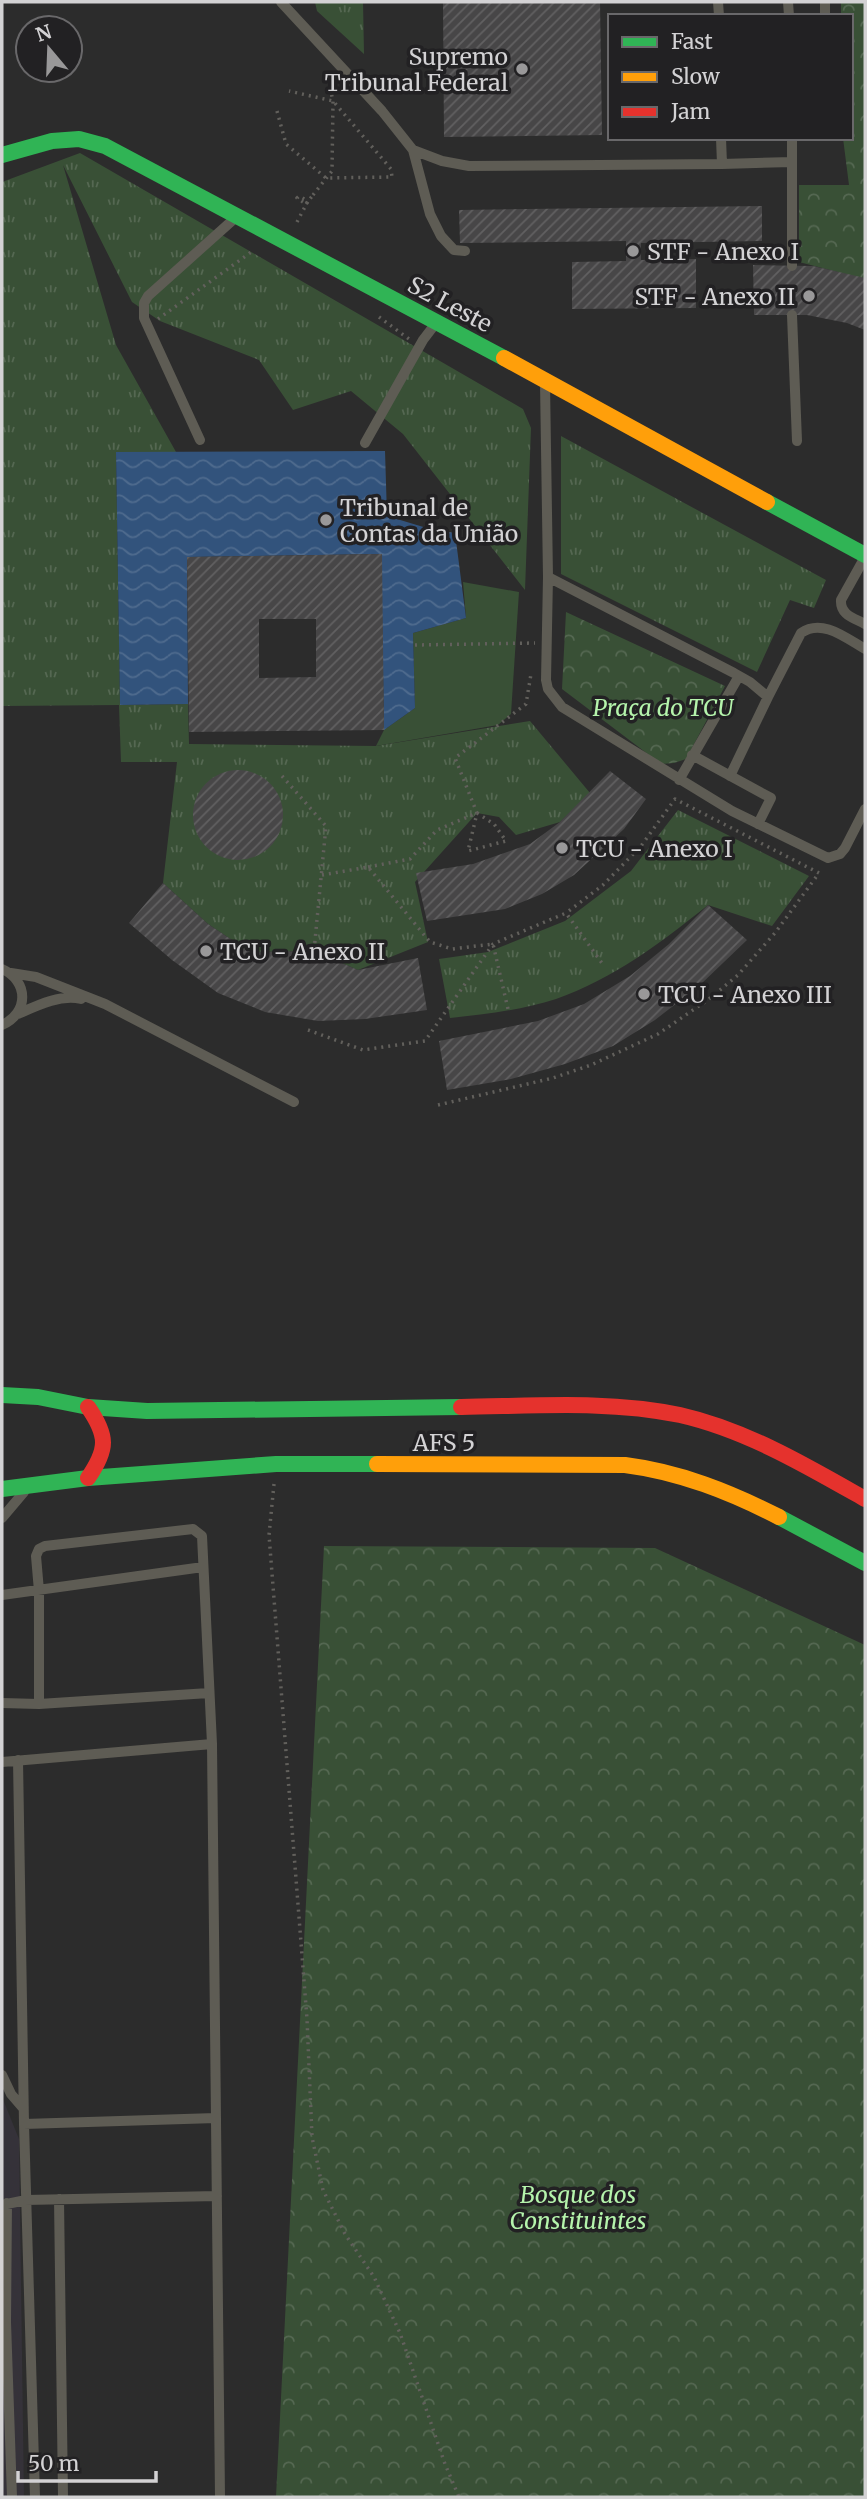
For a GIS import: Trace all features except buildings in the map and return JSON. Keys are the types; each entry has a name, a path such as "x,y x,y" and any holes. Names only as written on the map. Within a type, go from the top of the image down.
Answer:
{"main road":[{"name":"S2 Leste","path":"2,155 51,141 79,139 105,146 545,380 865,556"},
{"name":"AFS 5","path":"2,1395 38,1397 88,1407 147,1411 575,1405 635,1408 684,1416 750,1439 865,1499"},
{"path":"88,1407 101,1424 106,1445 99,1464 88,1478"},
{"name":"AFS 5","path":"2,1489 88,1478 276,1464 625,1465 671,1472 742,1498 865,1563"}],"lane":[{"path":"281,2 382,111 413,150 430,214 441,236 454,250 465,251"},
{"path":"722,140 722,164"},
{"path":"792,140 792,266"},
{"path":"413,150 442,161 469,166 792,162"},
{"path":"200,440 144,318 145,303 148,296 237,216"},
{"path":"792,315 797,441"},
{"path":"365,443 436,322"},
{"path":"545,380 548,577 546,680 554,698 562,707 679,780 758,824 828,858 834,857 845,848 865,809"},
{"path":"865,556 840,605 845,614 865,624"},
{"path":"548,577 739,676 768,697"},
{"path":"730,776 801,633 808,628 819,626 865,649"},
{"path":"679,780 739,676"},
{"path":"692,755 771,798 758,824"},
{"path":"6,971 36,977 105,1004 294,1102"},
{"path":"6,971 22,988 22,1006 18,1014"},
{"path":"2,1026 18,1014 43,1003 74,997 105,1004"},
{"path":"2,1518 27,1487"},
{"path":"39,1704 39,1591 36,1556 39,1549 45,1546 193,1529 202,1536 212,1744 220,2497"},
{"path":"2,1595 204,1567"},
{"path":"2,1703 39,1704 209,1693"},
{"path":"2,1762 212,1744"},
{"path":"18,1760 23,2108 35,2497"},
{"path":"2,2075 11,2094 23,2108"},
{"path":"24,2124 216,2118"},
{"path":"12,2497 4,2204 26,2200 217,2196"},
{"path":"59,2199 63,2497"}],"path":[{"path":"307,202 331,171 333,101 326,68"},
{"path":"277,111 286,144 326,178 393,177 391,169 333,101 289,91"},
{"path":"148,326 272,235"},
{"path":"415,645 536,643 534,656"},
{"path":"477,813 494,824 506,841 468,851 477,813 455,758 526,704 532,668"},
{"path":"282,776 326,826 314,951"},
{"path":"368,867 430,942 453,949 494,944 566,913 613,876 641,846 674,799 819,873 775,933 738,975 709,999 658,1034 590,1065 553,1078 438,1105"},
{"path":"322,876 411,859 437,830 477,813"},
{"path":"566,913 604,966"},
{"path":"494,944 508,1009"},
{"path":"308,1030 363,1050 425,1041 494,944"},
{"path":"276,1464 269,1535 307,2019 312,2137 324,2190 345,2234 374,2277 400,2333 459,2497"}],"shaded area":[{"path":"2,2097 19,2139 24,2497 2,2497"}],"green space":[{"path":"315,2 363,2 364,54 317,11"},
{"path":"841,2 865,2 865,279 799,262 799,185 849,185 843,140 853,140 853,14 841,14"},
{"path":"80,153 523,409 531,428 525,590 403,434 351,391 293,410 259,360 160,321 132,302 63,165 116,345 176,452 116,453 120,705 188,704 189,744 376,746 530,721 590,793 560,822 516,835 499,817 477,813 415,882 428,942 358,970 314,951 250,952 208,924 163,883 177,762 121,762 119,705 2,706 2,182"},
{"path":"561,436 826,580 814,608 790,600 757,672 561,574"},
{"path":"463,582 519,592 511,714 498,725 376,746 384,730 415,708 413,633 466,618"},
{"name":"Praça do TCU","path":"566,612 725,686 686,759 661,764 562,689"},
{"path":"678,810 809,876 772,926 708,905 636,958 577,991 530,1006 450,1018 439,959 488,952 565,921 631,871"},
{"name":"Bosque dos Constituintes","path":"324,1546 655,1548 865,1645 865,2497 276,2497"}],"water":[{"path":"385,451 387,516 430,529 455,533 466,618 413,633 415,708 384,730 381,554 187,557 188,704 120,705 116,452"}],"traffic: fast":[{"path":"2,155 52,141 79,139 105,146 504,358"},
{"path":"767,502 865,555"},
{"path":"2,1395 38,1397 88,1407 147,1411 461,1407"},
{"path":"2,1489 88,1478 276,1464 377,1464"},
{"path":"779,1517 865,1563"}],"traffic: slow":[{"path":"504,358 767,502"},
{"path":"377,1464 625,1465 704,1484 779,1517"}],"traffic: jam":[{"path":"461,1407 599,1406 680,1415 752,1439 865,1499"},
{"path":"88,1407 99,1426 103,1442 99,1459 88,1478"}],"place":[{"name":"Supremo Tribunal Federal","path":"522,69"},
{"name":"STF - Anexo I","path":"633,251"},
{"name":"STF - Anexo II","path":"809,296"},
{"name":"Tribunal de Contas da União","path":"326,520"},
{"name":"TCU - Anexo I","path":"562,848"},
{"name":"TCU - Anexo II","path":"206,951"},
{"name":"TCU - Anexo III","path":"644,994"}]}
